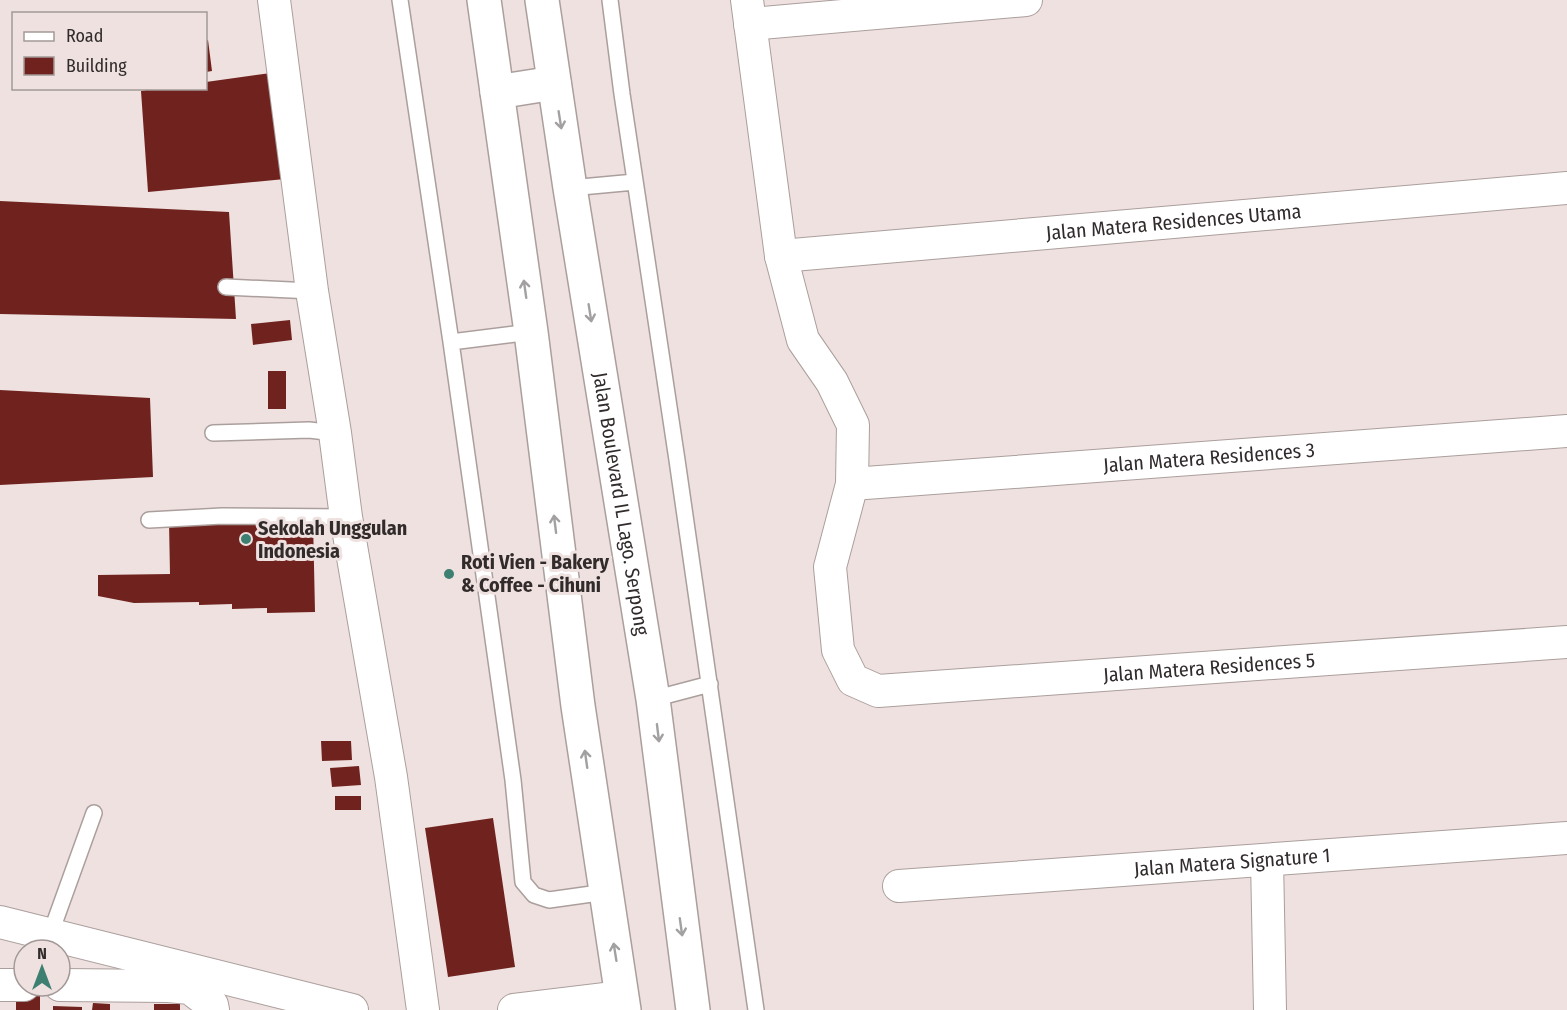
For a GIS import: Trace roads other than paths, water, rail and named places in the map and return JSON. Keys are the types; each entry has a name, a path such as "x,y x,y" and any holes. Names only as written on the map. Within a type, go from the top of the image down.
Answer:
{"main road":[{"path":"484,0 531,332 578,706 623,1004"},
{"name":"Jalan Boulevard IL Lago. Serpong","path":"542,0 570,188 653,699 693,1010"},
{"path":"497,92 554,83"}],"street":[{"path":"274,0 312,291 346,517 391,777 423,1010"},
{"path":"852,484 853,425 832,382 803,340 781,256 748,12 1026,0"},
{"name":"Jalan Matera Residences Utama","path":"781,256 1567,188"},
{"name":"Jalan Matera Residences 3","path":"852,484 1567,431"},
{"name":"Jalan Matera Residences 5","path":"852,484 830,567 838,650 853,680 878,692 1567,642"},
{"name":"Jalan Matera Signature 1","path":"899,886 1567,838"},
{"path":"1267,860 1270,1010"},
{"path":"0,922 352,1010"},
{"path":"72,986 190,988 212,1005 213,1010"},
{"path":"514,1010 623,1004"}],"lane":[{"path":"400,0 513,780 523,882 534,895 549,900 606,892"},
{"path":"610,0 756,1010"},
{"path":"570,188 635,182"},
{"path":"226,287 312,291"},
{"path":"451,342 531,332"},
{"path":"213,433 309,430 335,433"},
{"path":"149,520 222,516 346,517"},
{"path":"653,699 710,684"},
{"path":"50,935 94,813"}],"place":[{"name":"Sekolah Unggulan Indonesia","path":"246,539"},
{"name":"Roti Vien - Bakery & Coffee - Cihuni","path":"449,574"}]}
